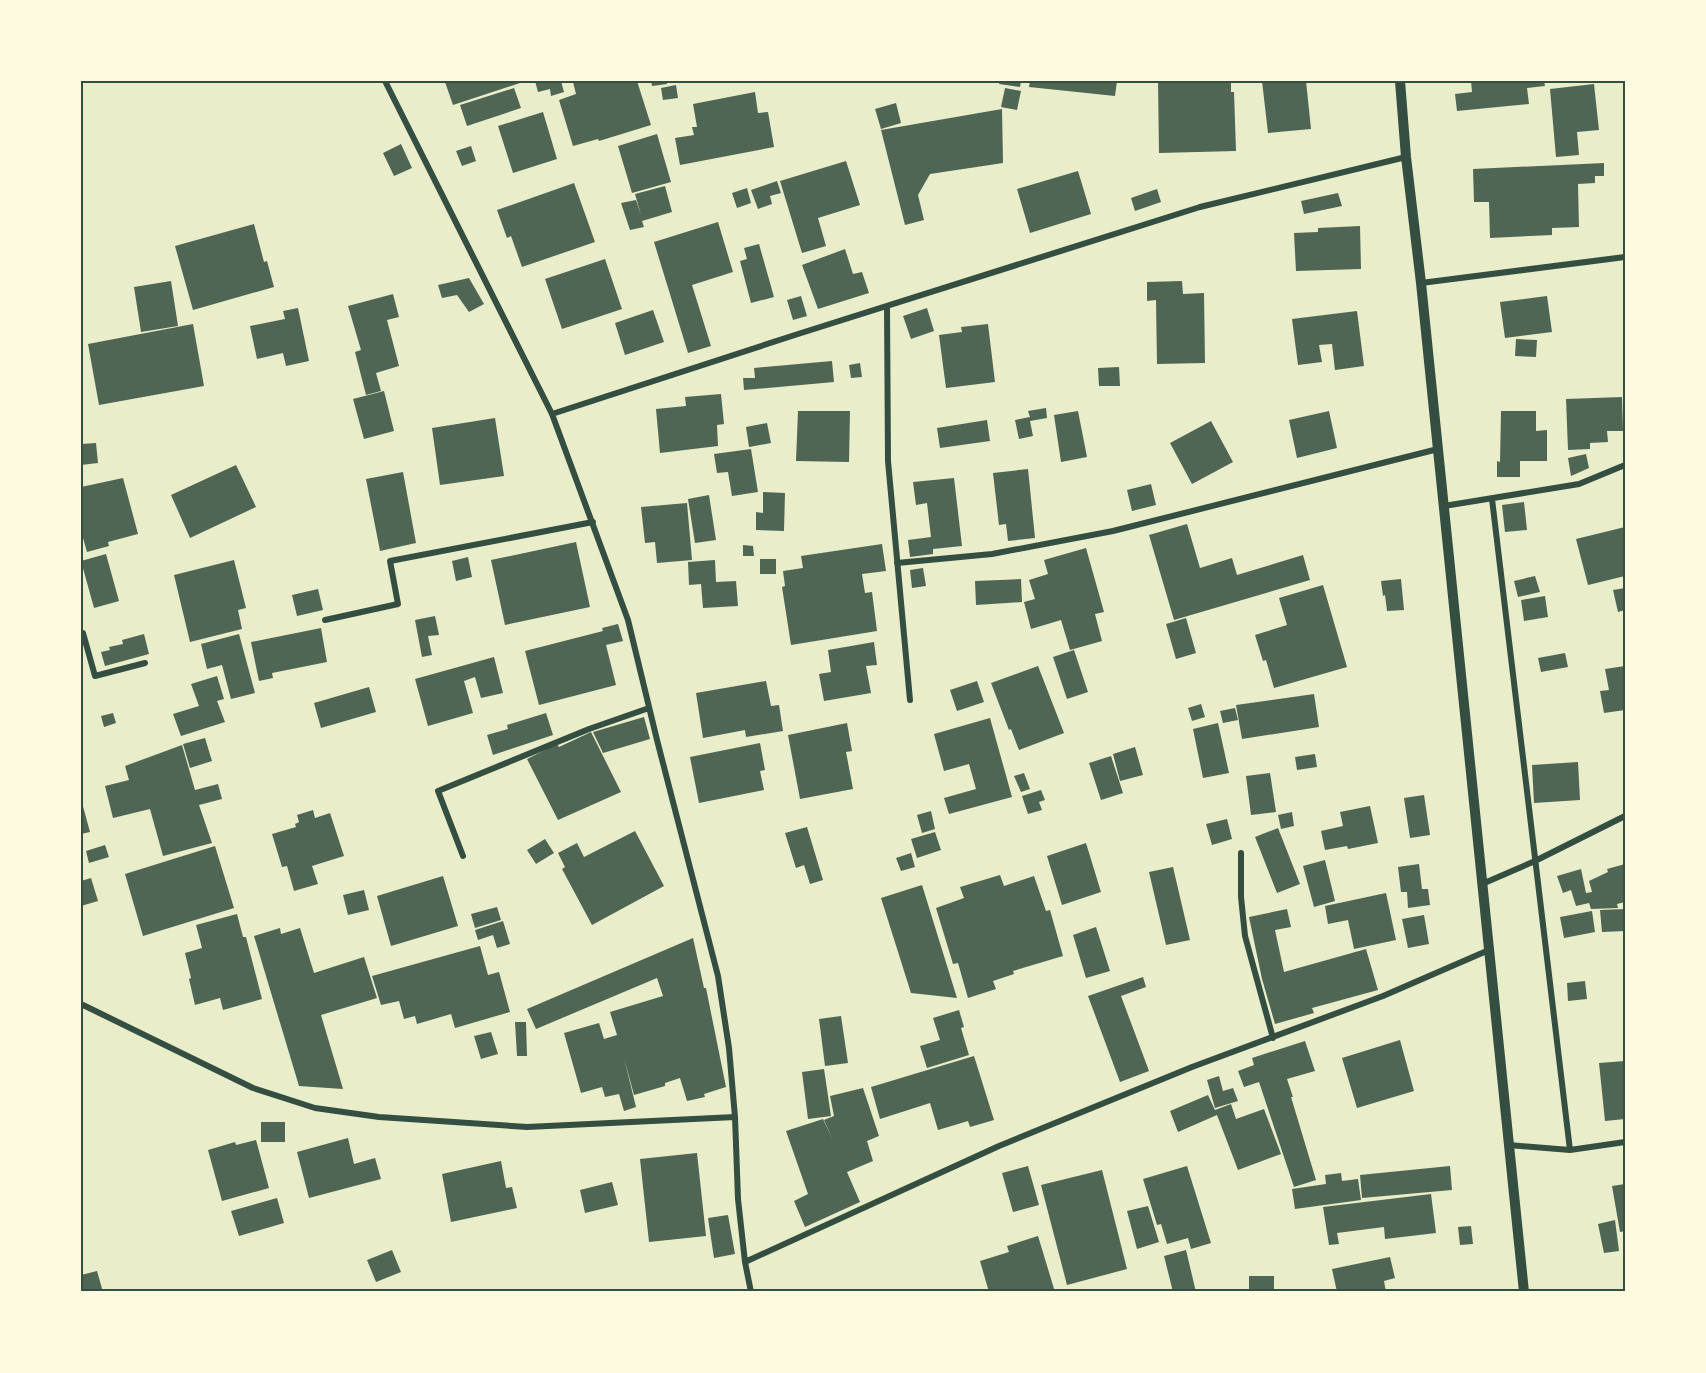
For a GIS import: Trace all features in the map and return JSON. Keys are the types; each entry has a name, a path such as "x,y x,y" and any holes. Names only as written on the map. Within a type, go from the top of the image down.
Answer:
{"street":[{"path":"385,81 552,414 628,620 718,976 729,1048 735,1117 738,1199 751,1292"},
{"path":"1400,81 1524,1292"},
{"path":"552,414 1200,207 1406,157"},
{"path":"1421,283 1625,257"},
{"path":"887,306 888,461 910,700"},
{"path":"897,563 992,554 1113,531 1438,448"},
{"path":"1443,506 1579,484 1625,465"},
{"path":"1492,499 1570,1150"},
{"path":"325,620 398,604 390,561 593,522"},
{"path":"81,633 83,633 95,676 145,663"},
{"path":"463,856 438,791 560,740 649,708"},
{"path":"1482,884 1535,861 1625,816"},
{"path":"1241,853 1241,897 1245,936 1273,1038"},
{"path":"745,1262 999,1146 1192,1067 1383,996 1489,950"},
{"path":"81,1004 253,1088 315,1108 379,1117 527,1127 735,1117"},
{"path":"1509,1145 1570,1150 1625,1142"}],"building":[{"path":"526,81 453,105 445,82"},
{"path":"535,81 561,81 564,92 551,96 550,89 538,92"},
{"path":"637,81 651,125 599,141 598,139 573,146 559,100 576,94 573,82"},
{"path":"651,81 667,81 667,84 652,86"},
{"path":"1000,81 1021,81 1020,87 999,84"},
{"path":"1030,81 1117,81 1115,96 1029,87"},
{"path":"1158,81 1231,81 1231,92 1234,92 1236,151 1159,153"},
{"path":"1262,81 1306,81 1311,129 1268,133"},
{"path":"1471,81 1544,81 1545,86 1527,88 1529,104 1457,111 1455,94 1472,92"},
{"path":"1594,84 1599,130 1577,132 1579,155 1556,157 1550,89"},
{"path":"676,85 678,98 663,100 661,88"},
{"path":"514,88 521,108 467,126 460,105"},
{"path":"1005,88 1021,91 1017,110 1001,107"},
{"path":"755,92 758,113 768,112 774,147 680,165 675,138 694,135 692,127 697,127 693,104"},
{"path":"896,103 901,123 881,129 875,109"},
{"path":"1002,109 1003,163 930,174 918,195 924,220 905,225 881,130"},
{"path":"543,112 557,159 513,173 498,126"},
{"path":"657,134 671,182 632,193 618,146"},
{"path":"401,144 412,168 394,176 383,153"},
{"path":"471,146 476,161 462,166 456,151"},
{"path":"846,161 860,205 818,218 826,246 802,253 780,181"},
{"path":"1604,163 1604,176 1595,176 1595,183 1578,184 1579,227 1552,228 1552,235 1490,238 1489,202 1474,202 1473,169"},
{"path":"1078,171 1091,214 1030,233 1017,189"},
{"path":"777,181 781,193 770,196 772,204 758,209 751,190"},
{"path":"574,183 595,242 522,267 511,236 507,238 497,210"},
{"path":"665,186 672,212 642,221 644,227 630,230 621,203 636,200 641,215 635,194"},
{"path":"747,188 751,203 737,208 732,193"},
{"path":"1157,189 1161,202 1135,211 1131,198"},
{"path":"1338,193 1342,206 1304,214 1301,201"},
{"path":"718,222 733,272 692,285 711,346 688,353 654,242"},
{"path":"254,224 264,262 267,261 274,287 193,310 175,246"},
{"path":"1360,226 1361,269 1296,271 1294,233 1318,232 1318,228"},
{"path":"759,244 774,297 751,303 740,261 747,259 744,248"},
{"path":"845,249 853,274 862,272 869,293 818,309 802,265"},
{"path":"605,259 622,309 562,329 545,279"},
{"path":"469,278 484,304 469,312 457,295 442,298 438,285"},
{"path":"171,281 178,326 141,332 134,287"},
{"path":"1182,281 1183,294 1204,293 1205,363 1157,364 1156,300 1147,301 1147,282"},
{"path":"393,294 399,317 387,320 399,366 376,373 381,391 366,395 355,352 361,350 348,306"},
{"path":"801,296 807,316 793,320 787,300"},
{"path":"1547,296 1552,332 1505,338 1500,302"},
{"path":"298,308 309,361 286,366 283,353 257,359 250,326 285,319 283,311"},
{"path":"927,308 934,331 911,339 903,316"},
{"path":"653,310 664,342 625,355 615,323"},
{"path":"1357,311 1364,366 1335,370 1332,344 1319,345 1322,362 1298,365 1292,319"},
{"path":"193,324 204,386 99,405 88,344"},
{"path":"988,324 995,382 946,388 939,335 962,332 961,327"},
{"path":"1516,339 1537,340 1536,357 1515,356"},
{"path":"832,361 834,382 744,390 743,378 755,378 754,368"},
{"path":"860,363 862,377 851,378 849,365"},
{"path":"1119,367 1120,386 1099,386 1098,368"},
{"path":"384,391 394,431 364,439 353,399"},
{"path":"721,394 724,424 717,425 718,446 660,453 656,409 686,406 685,397"},
{"path":"1622,397 1623,431 1607,431 1608,442 1590,443 1590,449 1568,450 1566,399"},
{"path":"1046,408 1047,418 1030,421 1033,436 1019,439 1015,420 1030,417 1028,411"},
{"path":"798,411 850,411 849,462 796,461"},
{"path":"1078,411 1087,457 1061,462 1054,415"},
{"path":"1329,411 1337,448 1297,458 1289,420"},
{"path":"1501,411 1536,411 1536,431 1547,430 1547,461 1520,461 1520,477 1497,477 1497,461 1500,462"},
{"path":"495,418 504,476 440,485 432,428"},
{"path":"987,420 990,441 940,448 937,428"},
{"path":"1211,421 1233,462 1192,484 1170,443"},
{"path":"767,423 771,443 749,447 746,427"},
{"path":"96,443 98,463 81,465 81,444"},
{"path":"751,449 758,492 732,496 728,472 717,473 714,454"},
{"path":"1586,454 1589,468 1571,476 1568,458"},
{"path":"236,465 256,507 190,538 171,495"},
{"path":"1028,469 1035,538 1008,541 1006,524 999,525 993,473"},
{"path":"403,472 416,543 380,551 366,479"},
{"path":"123,478 138,534 108,542 109,546 87,552 81,531 81,487"},
{"path":"954,478 962,546 933,549 933,554 910,557 908,540 931,537 927,503 916,505 913,482"},
{"path":"1151,484 1156,505 1132,511 1127,490"},
{"path":"763,492 785,493 784,531 756,530 756,512 763,513"},
{"path":"709,495 716,540 695,543 688,499"},
{"path":"1524,502 1527,530 1505,532 1502,505"},
{"path":"687,503 692,560 657,563 655,542 645,543 641,507"},
{"path":"1187,524 1200,568 1232,558 1237,575 1303,555 1310,580 1174,620 1149,535"},
{"path":"1625,527 1625,576 1588,585 1576,539"},
{"path":"576,542 590,607 505,625 491,560"},
{"path":"882,544 886,571 862,574 865,593 872,592 877,631 791,645 782,587 785,586 783,571 803,568 801,556"},
{"path":"743,545 753,546 754,556 743,556"},
{"path":"1086,548 1104,612 1095,614 1102,641 1070,650 1061,620 1031,629 1024,602 1035,599 1029,580 1048,574 1044,560"},
{"path":"106,554 119,601 94,608 81,561"},
{"path":"468,557 472,577 456,581 452,561"},
{"path":"760,559 776,559 776,574 760,574"},
{"path":"234,560 246,608 238,610 242,629 190,642 174,575"},
{"path":"715,560 716,582 736,581 738,606 703,608 701,584 689,585 688,562"},
{"path":"923,568 926,586 912,588 910,570"},
{"path":"1535,576 1540,592 1518,597 1514,581"},
{"path":"1021,579 1022,602 976,605 975,581"},
{"path":"1401,579 1404,610 1387,611 1381,581"},
{"path":"1323,585 1347,667 1274,688 1266,660 1263,661 1255,635 1287,625 1279,598"},
{"path":"1625,588 1625,610 1618,612 1613,590"},
{"path":"318,589 323,610 297,616 292,595"},
{"path":"1545,596 1548,617 1524,621 1521,600"},
{"path":"435,616 439,635 428,636 432,655 422,657 415,620"},
{"path":"1186,618 1196,653 1176,659 1166,624"},
{"path":"618,624 623,641 606,645 616,685 539,705 525,651 603,631 602,628"},
{"path":"321,628 327,662 272,673 273,678 259,681 251,642"},
{"path":"144,634 149,654 105,666 101,652 110,650 109,647 123,644 122,640"},
{"path":"239,634 255,693 231,699 222,665 207,669 201,644"},
{"path":"874,642 877,665 866,666 871,693 824,701 819,674 831,672 828,650"},
{"path":"1074,650 1088,692 1067,699 1053,657"},
{"path":"1565,653 1568,667 1541,672 1538,658"},
{"path":"494,657 503,693 481,698 475,677 464,681 473,713 428,726 415,679"},
{"path":"1038,666 1064,733 1019,750 991,683"},
{"path":"1625,666 1625,710 1604,713 1600,691 1609,690 1605,669"},
{"path":"217,676 224,699 217,701 225,722 181,736 173,714 199,706 191,684"},
{"path":"766,681 771,706 779,705 783,731 746,737 745,730 703,738 696,693"},
{"path":"977,681 984,702 957,711 950,690"},
{"path":"369,687 376,712 321,728 314,703"},
{"path":"1314,694 1319,727 1242,739 1236,705"},
{"path":"1201,704 1205,717 1192,721 1188,708"},
{"path":"1235,708 1238,720 1223,723 1220,711"},
{"path":"113,713 116,723 104,727 101,716"},
{"path":"546,713 553,735 493,755 487,735 508,729 507,725"},
{"path":"644,717 650,739 603,753 593,732"},
{"path":"990,718 1012,797 949,814 944,798 976,789 969,764 944,771 934,734"},
{"path":"847,723 852,751 846,752 853,789 800,799 788,735"},
{"path":"1218,723 1229,773 1203,778 1193,729"},
{"path":"591,732 621,792 558,820 527,759 557,744 559,747"},
{"path":"205,738 212,761 190,768 183,744"},
{"path":"760,743 765,770 760,771 764,790 699,803 690,757"},
{"path":"182,745 195,790 218,784 222,799 199,805 212,843 163,856 150,809 113,818 105,786 129,780 125,766"},
{"path":"1135,747 1143,775 1120,781 1113,754"},
{"path":"1315,754 1317,767 1297,770 1295,757"},
{"path":"1111,756 1123,793 1101,800 1089,763"},
{"path":"1578,762 1580,800 1534,803 1532,765"},
{"path":"1024,773 1030,789 1021,792 1014,776"},
{"path":"1270,773 1276,812 1251,815 1246,776"},
{"path":"1041,790 1045,800 1039,802 1042,810 1028,814 1022,796"},
{"path":"1424,795 1430,835 1410,838 1404,798"},
{"path":"81,799 90,832 81,834"},
{"path":"1370,806 1378,843 1348,849 1347,846 1325,850 1321,831 1343,826 1340,812"},
{"path":"313,810 315,818 330,813 344,856 312,866 318,884 294,891 287,866 282,867 272,834 296,827 295,824 299,822 297,815"},
{"path":"931,811 935,829 922,833 917,815"},
{"path":"1292,812 1294,826 1281,829 1278,815"},
{"path":"1227,819 1232,839 1212,845 1206,824"},
{"path":"807,827 823,880 810,884 804,865 796,868 785,833"},
{"path":"1278,828 1300,884 1277,893 1255,837"},
{"path":"635,831 664,886 592,925 562,869 565,867 558,853 577,843 584,857"},
{"path":"935,832 941,850 917,858 911,839"},
{"path":"545,839 554,853 536,864 527,850"},
{"path":"1086,843 1101,892 1062,905 1047,856"},
{"path":"105,845 109,857 89,863 86,851"},
{"path":"215,846 234,908 143,936 125,874"},
{"path":"911,853 915,867 901,871 896,858"},
{"path":"1325,860 1335,901 1314,907 1303,866"},
{"path":"1419,864 1422,889 1428,889 1430,905 1408,908 1407,892 1401,892 1398,867"},
{"path":"1625,864 1625,902 1617,904 1618,908 1591,909 1589,903 1576,906 1571,890 1563,893 1557,876 1581,869 1586,893 1592,892 1589,881 1608,872 1607,869"},
{"path":"1173,867 1190,940 1166,945 1149,872"},
{"path":"1000,875 1004,886 1034,876 1046,911 1050,910 1063,956 1013,971 1014,974 993,981 996,989 968,998 958,963 953,964 936,908 964,898 960,887"},
{"path":"443,876 458,926 391,946 377,896"},
{"path":"91,878 98,901 81,906 81,881"},
{"path":"922,885 957,998 911,993 881,898"},
{"path":"364,890 369,910 348,915 343,895"},
{"path":"1386,893 1396,940 1354,949 1348,920 1328,924 1325,906"},
{"path":"497,907 501,920 475,928 471,914"},
{"path":"1287,909 1291,927 1275,930 1284,972 1366,949 1378,990 1312,1008 1314,1013 1275,1024 1262,979 1249,917"},
{"path":"1625,909 1625,931 1602,932 1600,910"},
{"path":"1592,911 1595,932 1564,938 1560,917"},
{"path":"237,914 243,937 246,937 262,999 223,1010 220,998 195,1005 185,953 202,948 196,925"},
{"path":"1424,915 1429,944 1408,948 1402,919"},
{"path":"503,921 510,944 497,948 493,935 478,940 475,930"},
{"path":"1096,927 1110,971 1086,978 1073,935"},
{"path":"280,928 281,934 300,928 314,973 364,957 377,998 321,1015 343,1089 299,1086 254,936"},
{"path":"693,938 704,988 706,988 726,1087 704,1094 705,1097 687,1101 680,1078 665,1083 665,1086 634,1095 624,1058 636,1107 624,1111 619,1094 605,1097 602,1087 581,1093 564,1033 599,1023 604,1039 617,1035 610,1012 663,996 657,978 536,1029 527,1009"},
{"path":"480,946 488,975 499,972 510,1012 455,1028 451,1014 417,1024 415,1016 404,1019 399,1001 381,1005 372,976"},
{"path":"1143,977 1146,987 1121,996 1149,1071 1120,1082 1088,996"},
{"path":"1585,981 1587,999 1568,1001 1567,983"},
{"path":"959,1010 964,1027 961,1028 969,1055 927,1068 920,1046 940,1040 933,1018"},
{"path":"841,1016 848,1063 825,1066 819,1019"},
{"path":"515,1022 526,1022 527,1056 517,1056"},
{"path":"491,1032 498,1054 481,1059 474,1036"},
{"path":"1400,1040 1414,1091 1357,1108 1342,1058"},
{"path":"1305,1041 1315,1071 1287,1079 1316,1180 1294,1187 1259,1082 1244,1087 1238,1071 1254,1065 1252,1058"},
{"path":"974,1056 994,1120 970,1127 968,1121 938,1130 930,1103 880,1119 871,1087"},
{"path":"1625,1061 1625,1119 1605,1121 1599,1063"},
{"path":"824,1069 831,1116 808,1119 802,1072"},
{"path":"1219,1076 1223,1091 1233,1088 1238,1101 1215,1108 1207,1080"},
{"path":"863,1088 879,1136 867,1141 873,1161 847,1172 860,1202 805,1227 794,1201 808,1194 786,1131 823,1119 833,1140 824,1120 834,1116 830,1096"},
{"path":"1208,1095 1215,1110 1231,1104 1236,1119 1264,1109 1281,1154 1238,1170 1217,1115 1178,1132 1170,1111"},
{"path":"261,1122 285,1122 285,1142 261,1142"},
{"path":"348,1138 354,1164 375,1158 381,1179 309,1198 297,1152"},
{"path":"256,1140 269,1188 222,1201 208,1150 235,1142 236,1145"},
{"path":"697,1153 706,1236 649,1242 640,1159"},
{"path":"501,1161 506,1188 512,1187 517,1208 451,1222 442,1174"},
{"path":"1028,1166 1039,1205 1013,1212 1002,1173"},
{"path":"1187,1166 1211,1243 1191,1249 1188,1238 1167,1244 1161,1224 1157,1225 1143,1179"},
{"path":"1450,1166 1452,1190 1362,1198 1360,1175"},
{"path":"1102,1170 1127,1269 1067,1285 1041,1185"},
{"path":"1341,1173 1342,1181 1358,1179 1361,1200 1295,1209 1292,1189 1326,1184 1325,1175"},
{"path":"612,1182 618,1205 585,1213 580,1190"},
{"path":"1625,1184 1625,1231 1620,1232 1612,1186"},
{"path":"1431,1194 1436,1233 1385,1239 1384,1227 1337,1233 1339,1244 1329,1245 1323,1207"},
{"path":"277,1198 284,1223 239,1236 231,1211"},
{"path":"1148,1206 1159,1242 1137,1249 1127,1211"},
{"path":"728,1215 735,1254 714,1258 708,1218"},
{"path":"1615,1220 1619,1251 1604,1253 1598,1224"},
{"path":"1471,1226 1473,1244 1460,1245 1458,1227"},
{"path":"1038,1236 1055,1292 989,1292 980,1261 1009,1252 1007,1246"},
{"path":"392,1250 401,1272 376,1282 367,1260"},
{"path":"1186,1250 1196,1292 1173,1292 1164,1256"},
{"path":"1390,1257 1395,1278 1384,1281 1386,1292 1337,1292 1332,1269"},
{"path":"97,1271 103,1292 81,1292 81,1275"},
{"path":"1249,1276 1274,1276 1274,1292 1249,1292"}]}
